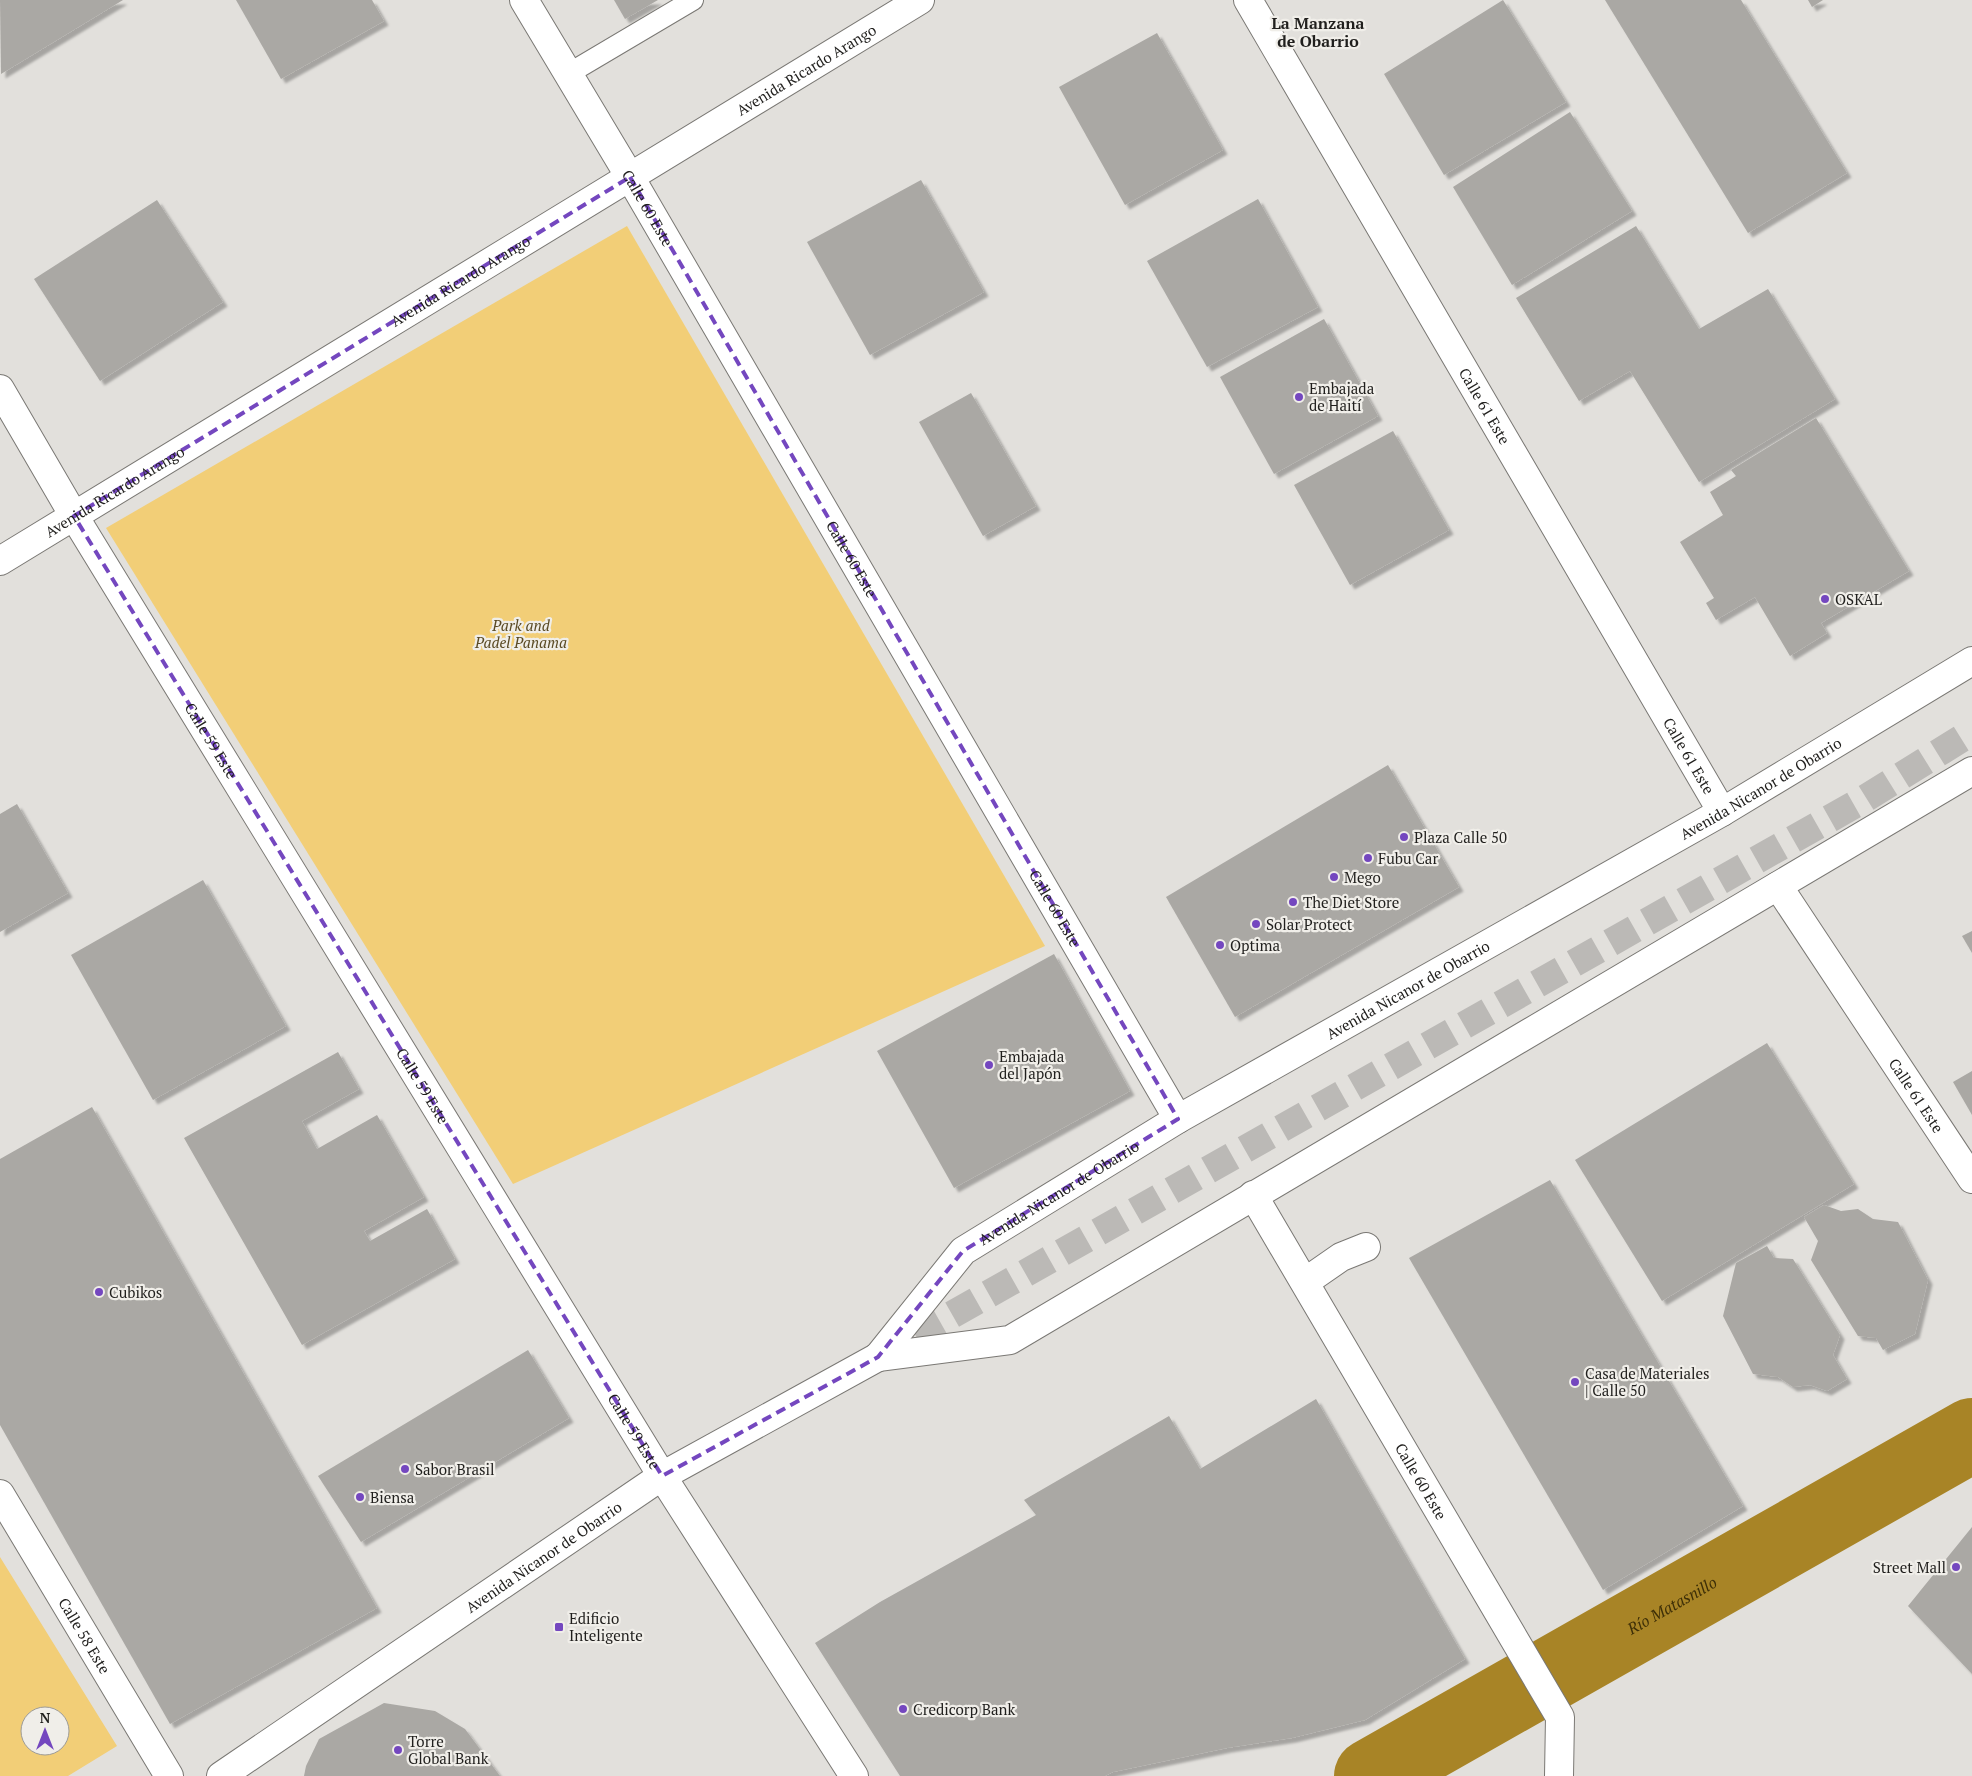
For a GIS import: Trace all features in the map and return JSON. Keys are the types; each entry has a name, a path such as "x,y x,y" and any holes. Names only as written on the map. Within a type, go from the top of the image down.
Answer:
{"street":[{"name":"Calle 60 Este","path":"524,0 630,177 1178,1119"},
{"name":"Avenida Ricardo Arango","path":"0,561 920,0"},
{"name":"Calle 61 Este","path":"1248,0 1722,812"},
{"name":"Calle 59 Este","path":"0,389 74,516 662,1476 854,1776"},
{"name":"Avenida Nicanor de Obarrio","path":"878,1357 963,1251 1178,1119 1722,812 1972,661"},
{"name":"Avenida Nicanor de Obarrio","path":"221,1776 662,1476 878,1357 1010,1340 1972,770"},
{"name":"Calle 61 Este","path":"1778,886 1972,1179"},
{"name":"Calle 60 Este","path":"1253,1195 1560,1716 1558,1776"},
{"path":"1305,1282 1341,1256 1366,1247"},
{"name":"Calle 58 Este","path":"0,1494 169,1776"}],"lane":[{"path":"568,74 693,0"}],"highlighted area":[{"path":"630,177 1178,1119 963,1251 878,1357 662,1476 74,516"}],"green space":[{"name":"Park and Padel Panama","path":"627,226 1045,946 513,1184 106,528"},
{"path":"0,1557 117,1746 68,1776 0,1776"}],"building":[{"path":"0,0 123,0 1,74"},
{"path":"236,0 372,0 384,21 281,79"},
{"path":"614,0 658,0 625,19"},
{"path":"1503,0 1566,102 1444,175 1384,74"},
{"path":"1605,0 1741,0 1847,173 1748,233"},
{"path":"1808,0 1823,0 1812,7"},
{"path":"1157,33 1223,150 1125,205 1059,87"},
{"path":"1570,112 1632,211 1512,285 1453,187"},
{"path":"921,180 984,292 870,355 807,242"},
{"path":"1258,199 1318,307 1207,367 1147,261"},
{"path":"157,200 223,302 100,381 34,279"},
{"path":"1636,226 1699,329 1768,289 1835,399 1699,482 1630,371 1579,401 1516,298"},
{"name":"Embajada de Haití","path":"1324,319 1378,416 1274,474 1220,377"},
{"path":"971,393 1036,506 983,536 919,422"},
{"path":"1816,418 1909,571 1821,623 1827,633 1790,656 1755,597 1716,620 1706,603 1714,598 1680,542 1723,515 1710,492 1736,476 1731,470"},
{"path":"1393,431 1449,530 1350,585 1294,485"},
{"path":"1388,765 1459,887 1235,1017 1166,897"},
{"path":"17,804 68,893 0,932 0,814"},
{"path":"203,880 286,1026 153,1100 71,955"},
{"path":"1972,931 1972,953 1962,936"},
{"path":"1054,954 1130,1091 954,1188 877,1051"},
{"path":"1767,1043 1854,1184 1662,1301 1575,1160"},
{"path":"338,1052 359,1089 302,1121 317,1149 377,1115 424,1197 364,1231 370,1241 427,1209 455,1259 302,1345 184,1138"},
{"path":"1972,1071 1972,1115 1953,1082"},
{"name":"Cubikos","path":"92,1107 377,1608 170,1724 0,1425 0,1159"},
{"name":"Casa de Materiales | Calle 50","path":"1550,1180 1743,1506 1603,1590 1409,1258"},
{"path":"1824,1205 1841,1211 1858,1209 1873,1219 1898,1222 1928,1280 1915,1334 1883,1350 1876,1338 1858,1336 1811,1260 1818,1241 1804,1217"},
{"path":"1767,1246 1774,1258 1793,1259 1840,1335 1833,1355 1847,1379 1827,1391 1810,1385 1793,1387 1778,1377 1753,1374 1723,1316 1736,1263"},
{"path":"528,1350 569,1418 361,1542 318,1476"},
{"path":"1316,1399 1465,1659 1365,1720 1292,1738 1227,1748 1113,1772 1105,1776 900,1776 815,1643 880,1602 1036,1515 1024,1500 1169,1416 1200,1469"},
{"name":"Street Mall","path":"1972,1527 1972,1674 1908,1606"},
{"name":"Torre Global Bank","path":"384,1703 435,1711 465,1729 500,1776 304,1776 306,1766 319,1739"}],"waterway":[{"name":"Río Matasnillo","path":"1371,1776 1972,1435"}],"tunnel":[{"path":"879,1356 1861,801 1972,732"}],"place":[{"name":"Embajada de Haití","path":"1299,397"},
{"name":"OSKAL","path":"1825,599"},
{"name":"Plaza Calle 50","path":"1404,837"},
{"name":"Fubu Car","path":"1368,858"},
{"name":"Mego","path":"1334,877"},
{"name":"The Diet Store","path":"1293,902"},
{"name":"Solar Protect","path":"1256,924"},
{"name":"Optima","path":"1220,945"},
{"name":"Embajada del Japón","path":"989,1065"},
{"name":"Cubikos","path":"99,1292"},
{"name":"Casa de Materiales | Calle 50","path":"1575,1382"},
{"name":"Sabor Brasil","path":"405,1469"},
{"name":"Biensa","path":"360,1497"},
{"name":"Street Mall","path":"1956,1567"},
{"name":"Edificio Inteligente","path":"559,1627"},
{"name":"Credicorp Bank","path":"903,1709"},
{"name":"Torre Global Bank","path":"398,1750"}],"district":[{"name":"La Manzana de Obarrio","path":"1318,32"}]}
